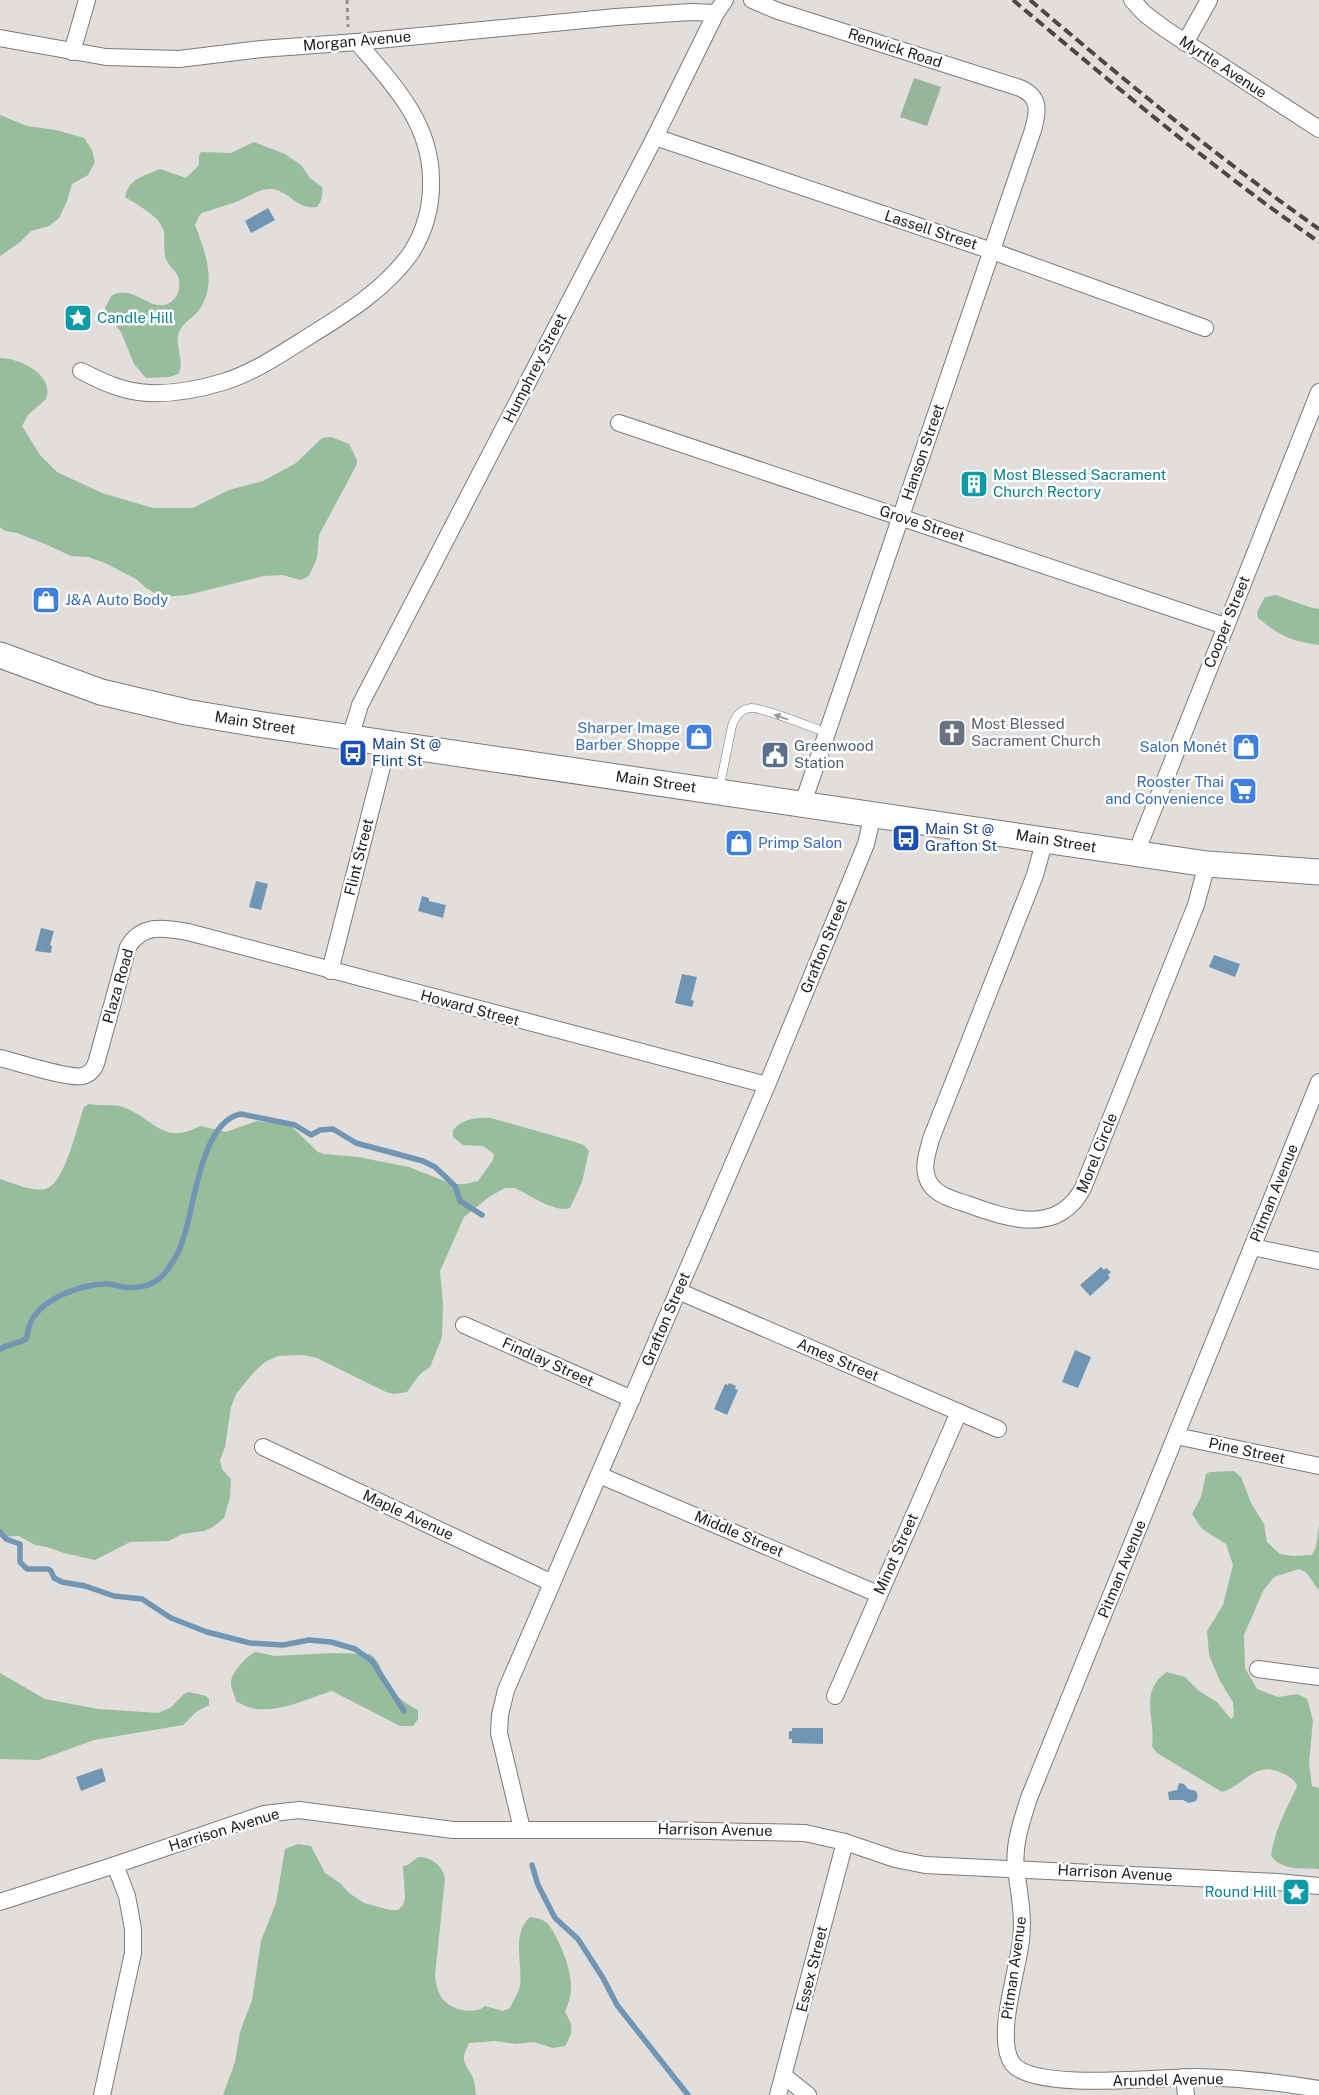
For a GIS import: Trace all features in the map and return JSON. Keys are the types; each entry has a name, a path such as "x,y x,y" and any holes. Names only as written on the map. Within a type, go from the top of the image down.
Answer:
{"main road":[{"name":"Main Street","path":"0,656 80,685 158,706 257,724 1207,864 1319,872"}],"street":[{"path":"72,52 87,0"},
{"name":"Renwick Road","path":"752,0 778,11 1020,88 1028,92 1036,100"},
{"name":"Myrtle Avenue","path":"1132,0 1145,14 1185,43 1319,129"},
{"path":"1185,43 1209,0"},
{"name":"Morgan Avenue","path":"0,38 72,52 118,58 179,59 261,49 691,12 720,7"},
{"name":"Humphrey Street","path":"350,738 360,705 720,7"},
{"path":"81,371 115,387 141,393 182,390 224,382 274,358 333,322 363,301 406,260 421,233 430,206 432,177 428,154 422,131 408,104 357,42"},
{"name":"Hanson Street","path":"803,803 1033,130 1038,110 1036,100"},
{"name":"Lassell Street","path":"654,137 992,251 1205,328"},
{"name":"Cooper Street","path":"1136,853 1319,392"},
{"name":"Grove Street","path":"619,423 1226,626"},
{"name":"Flint Street","path":"330,971 388,743"},
{"name":"Grafton Street","path":"522,1829 500,1733 500,1715 506,1690 767,1085 866,844 873,814"},
{"name":"Morel Circle","path":"1045,839 1035,875 931,1139 925,1167 932,1186 944,1195 984,1210 1021,1219 1041,1219 1060,1214 1076,1201 1083,1188 1196,905 1207,864"},
{"name":"Plaza Road","path":"0,1058 73,1076 88,1074 94,1069 98,1060 126,955 132,940 144,930 152,928 174,930"},
{"name":"Howard Street","path":"174,930 767,1085"},
{"name":"Pitman Avenue","path":"1018,2068 1011,2061 1006,2032 1021,1941 1022,1904 1016,1868 1018,1836 1029,1798 1319,1082"},
{"path":"1252,1247 1319,1261"},
{"name":"Ames Street","path":"678,1291 998,1429"},
{"name":"Findlay Street","path":"464,1325 632,1399"},
{"name":"Minot Street","path":"835,1696 959,1412"},
{"name":"Pine Street","path":"1176,1436 1319,1466"},
{"name":"Maple Avenue","path":"263,1447 552,1583"},
{"name":"Middle Street","path":"599,1475 878,1594"},
{"path":"1258,1669 1319,1677"},
{"name":"Harrison Avenue","path":"0,1902 264,1814 287,1810 314,1811 453,1830 763,1830 805,1833 845,1842 914,1863 1269,1881 1319,1886"},
{"name":"Essex Street","path":"778,2095 845,1842"},
{"path":"102,2095 128,1978 133,1946 133,1929 127,1896 115,1865"},
{"name":"Arundel Avenue","path":"1018,2068 1045,2077 1091,2081 1184,2077 1253,2081 1319,2088"},
{"path":"784,2076 808,2095"},
{"path":"1184,2077 1186,2095"}],"lane":[{"path":"719,791 734,722 745,710 758,708 827,733"}],"path":[{"path":"347,0 347,24 357,42"}],"green space":[{"path":"914,78 941,87 927,126 900,117"},
{"path":"0,115 27,126 56,130 84,138 92,150 95,162 88,175 72,184 59,218 49,226 31,231 19,243 0,256"},
{"path":"254,142 285,154 301,165 310,178 322,187 320,202 317,207 304,206 278,190 267,189 202,213 199,216 195,225 206,257 209,278 205,300 199,310 184,324 178,336 181,365 178,374 169,377 146,378 134,364 121,332 107,314 105,308 111,296 120,293 128,293 159,305 167,304 177,296 179,278 166,259 162,227 154,216 125,197 127,191 138,178 160,169 186,178 199,165 201,152 231,153"},
{"path":"0,358 17,361 34,369 45,382 47,390 46,399 28,415 22,426 40,455 57,472 102,493 153,508 193,508 229,490 263,481 296,463 322,438 331,437 349,444 357,464 319,535 317,558 309,576 301,580 282,575 264,576 187,595 162,597 146,588 136,579 105,563 88,557 71,556 17,533 5,531 0,527"},
{"path":"1276,595 1319,609 1319,645 1286,637 1258,618 1257,612 1265,597"},
{"path":"89,1104 123,1107 168,1132 177,1133 200,1126 226,1132 257,1121 290,1125 318,1152 358,1157 409,1167 452,1184 478,1181 493,1160 494,1154 483,1146 463,1145 453,1137 453,1130 457,1126 470,1120 491,1118 584,1145 589,1151 582,1182 570,1208 556,1208 514,1188 505,1188 489,1197 464,1217 440,1271 443,1304 442,1337 430,1367 420,1374 407,1392 394,1394 386,1392 317,1358 304,1355 278,1356 265,1362 236,1394 231,1407 225,1447 220,1460 222,1469 231,1479 230,1497 224,1518 213,1527 204,1531 182,1534 169,1541 130,1542 95,1560 35,1545 19,1536 0,1537 0,1179 22,1187 40,1190 52,1185 59,1177 64,1166 84,1107"},
{"path":"1234,1471 1241,1477 1251,1503 1264,1524 1267,1542 1280,1554 1293,1556 1312,1555 1316,1547 1319,1525 1319,1591 1306,1572 1299,1569 1274,1577 1263,1591 1244,1635 1245,1668 1257,1689 1278,1697 1297,1694 1306,1698 1308,1702 1313,1721 1309,1763 1312,1786 1319,1788 1319,1869 1287,1866 1276,1861 1271,1856 1277,1830 1296,1789 1297,1785 1291,1778 1273,1770 1257,1771 1230,1789 1222,1792 1157,1753 1152,1746 1151,1697 1153,1688 1158,1680 1167,1672 1185,1677 1199,1691 1217,1702 1231,1719 1234,1716 1233,1702 1220,1681 1209,1655 1207,1631 1223,1605 1233,1565 1226,1544 1202,1529 1192,1514 1201,1497 1206,1474 1210,1472"},
{"path":"256,1652 275,1656 333,1653 370,1654 377,1660 388,1685 394,1693 418,1710 418,1719 413,1726 400,1726 332,1691 284,1707 259,1709 248,1707 236,1701 231,1682 240,1664"},
{"path":"0,1673 45,1699 98,1709 158,1713 170,1708 184,1694 189,1692 206,1696 209,1699 209,1705 196,1712 183,1725 94,1740 39,1760 0,1759"},
{"path":"298,1844 311,1846 325,1873 340,1883 349,1893 364,1903 390,1910 398,1910 403,1905 405,1898 403,1866 408,1865 418,1857 423,1857 432,1860 439,1866 445,1878 435,1980 442,1999 457,2008 472,2011 485,2006 503,2011 510,2008 520,1986 519,1941 524,1924 530,1917 546,1922 561,1947 570,1973 571,1989 565,2012 570,2021 571,2033 565,2046 553,2048 534,2042 516,2044 495,2041 469,2043 464,2060 475,2084 476,2095 223,2095 235,2062 240,2032 252,2000 261,1941 276,1903 285,1849"}],"water":[{"path":"268,208 275,220 251,233 245,221"},
{"path":"256,881 268,884 261,910 249,907"},
{"path":"422,896 429,898 429,901 446,905 443,918 418,911"},
{"path":"41,928 54,931 50,945 52,946 51,953 35,951"},
{"path":"1214,955 1240,964 1235,977 1209,967"},
{"path":"682,974 697,977 691,1000 694,1001 692,1007 675,1003"},
{"path":"1101,1267 1111,1272 1108,1275 1110,1278 1090,1296 1080,1285"},
{"path":"1075,1350 1091,1357 1078,1388 1062,1382"},
{"path":"729,1383 736,1386 735,1389 738,1390 727,1415 714,1409 725,1384 728,1385"},
{"path":"792,1728 823,1728 823,1744 792,1743 792,1739 789,1739 789,1731 792,1731"},
{"path":"102,1768 106,1781 81,1791 76,1777"},
{"path":"1179,1783 1184,1784 1188,1789 1196,1791 1198,1796 1196,1801 1189,1803 1183,1800 1169,1800 1168,1792 1177,1790"}],"waterway":[{"path":"0,1349 26,1339 30,1324 35,1315 42,1307 62,1295 94,1285 111,1284 123,1287 148,1285 163,1275 175,1258 183,1241 196,1186 208,1148 217,1132 228,1120 241,1114 295,1125 311,1135 320,1130 333,1129 356,1143 423,1161 435,1167 455,1186 460,1201 482,1215"},
{"path":"0,1532 6,1539 20,1544 20,1562 27,1569 48,1569 54,1578 62,1582 85,1586 114,1596 142,1599 171,1618 207,1632 250,1643 283,1645 309,1640 331,1642 355,1649 372,1661 404,1711"},
{"path":"532,1865 538,1885 555,1918 578,1939 603,1978 617,2005 688,2095"}],"railway":[{"path":"1013,0 1202,155 1319,242"},
{"path":"1030,0 1172,118 1244,175 1319,229"}],"place":[{"name":"Candle Hill","path":"78,318"},
{"name":"Most Blessed Sacrament Church Rectory","path":"974,484"},
{"name":"J&A Auto Body","path":"46,600"},
{"name":"Most Blessed Sacrament Church","path":"952,733"},
{"name":"Sharper Image Barber Shoppe","path":"699,737"},
{"name":"Salon Monét","path":"1246,747"},
{"name":"Main St @ Flint St","path":"353,753"},
{"name":"Greenwood Station","path":"775,755"},
{"name":"Rooster Thai and Convenience","path":"1243,791"},
{"name":"Main St @ Grafton St","path":"906,838"},
{"name":"Primp Salon","path":"739,843"},
{"name":"Round Hill","path":"1296,1892"}]}
